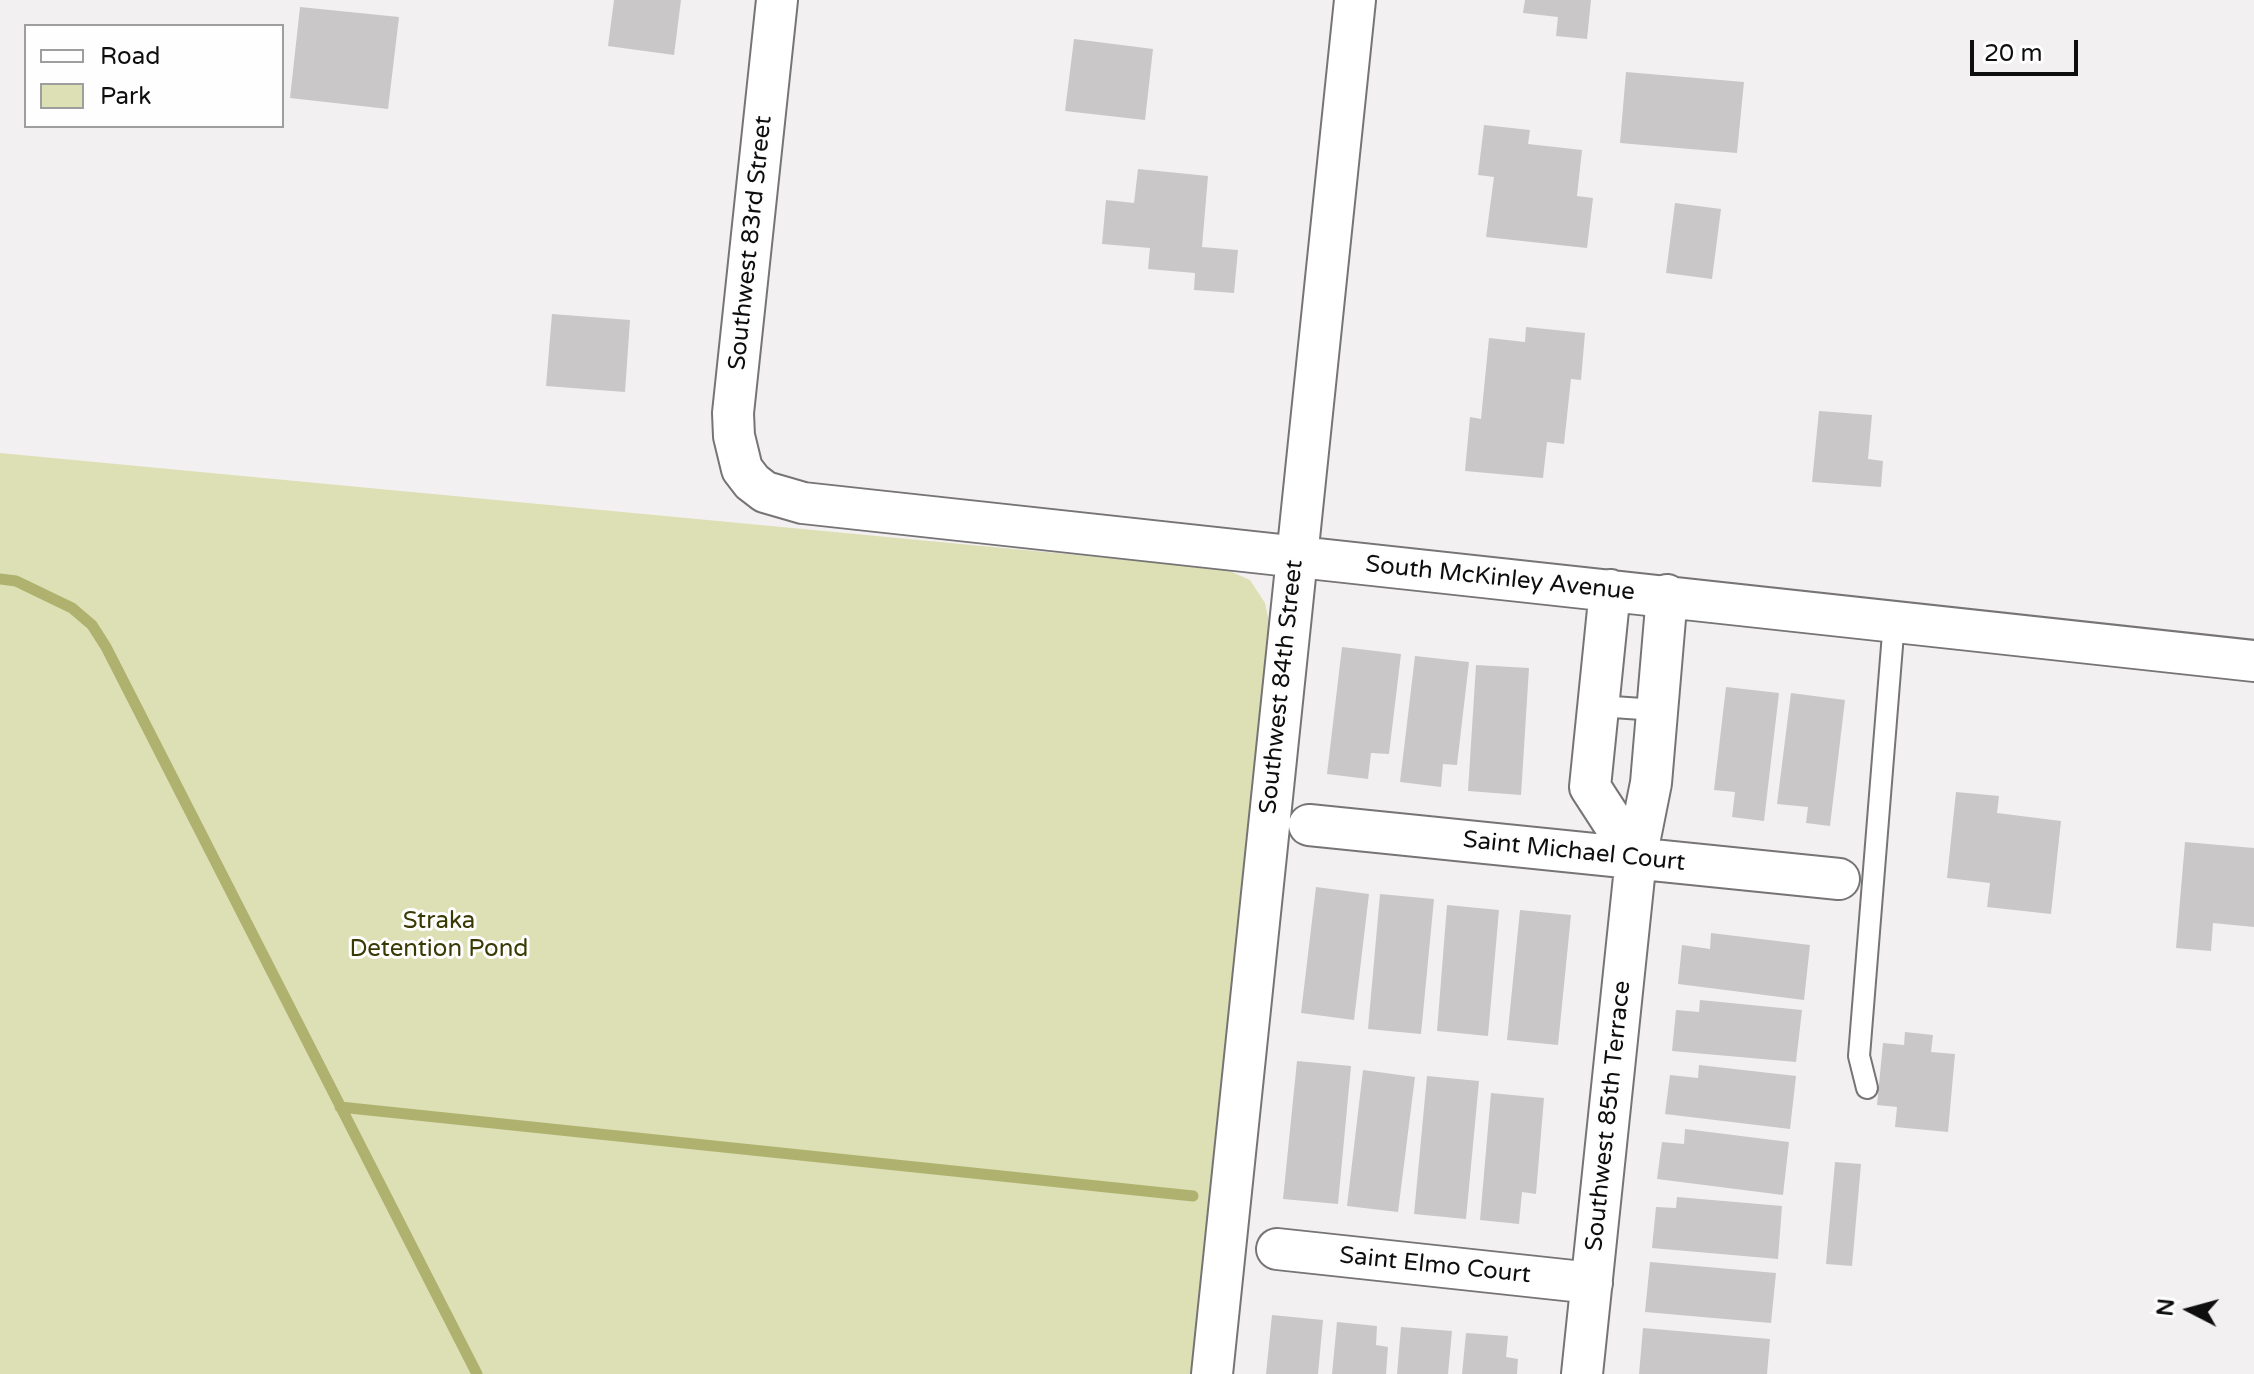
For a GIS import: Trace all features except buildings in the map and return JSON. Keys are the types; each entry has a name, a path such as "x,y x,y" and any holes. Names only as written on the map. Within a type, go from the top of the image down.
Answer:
{"street":[{"name":"Southwest 83rd Street","path":"752,482 742,469 737,454 733,413 777,0"},
{"name":"Southwest 84th Street","path":"1212,1374 1355,0"},
{"name":"South McKinley Avenue","path":"752,482 765,492 803,503 2254,661"},
{"path":"1610,590 1590,787 1636,858"},
{"name":"Southwest 85th Terrace","path":"1582,1374 1636,858 1651,783 1667,595"},
{"name":"Saint Michael Court","path":"1309,825 1839,879"},
{"name":"Saint Elmo Court","path":"1277,1249 1592,1283"}],"lane":[{"path":"1867,1088 1859,1056 1894,621"},
{"path":"1598,706 1657,710"}],"green space":[{"name":"Straka Detention Pond","path":"0,453 1225,569 1250,580 1265,603 1269,622 1191,1374 0,1374"}],"waterway":[{"path":"0,579 16,581 72,608 92,625 106,647 477,1374"},
{"path":"340,1107 1193,1196"}]}
